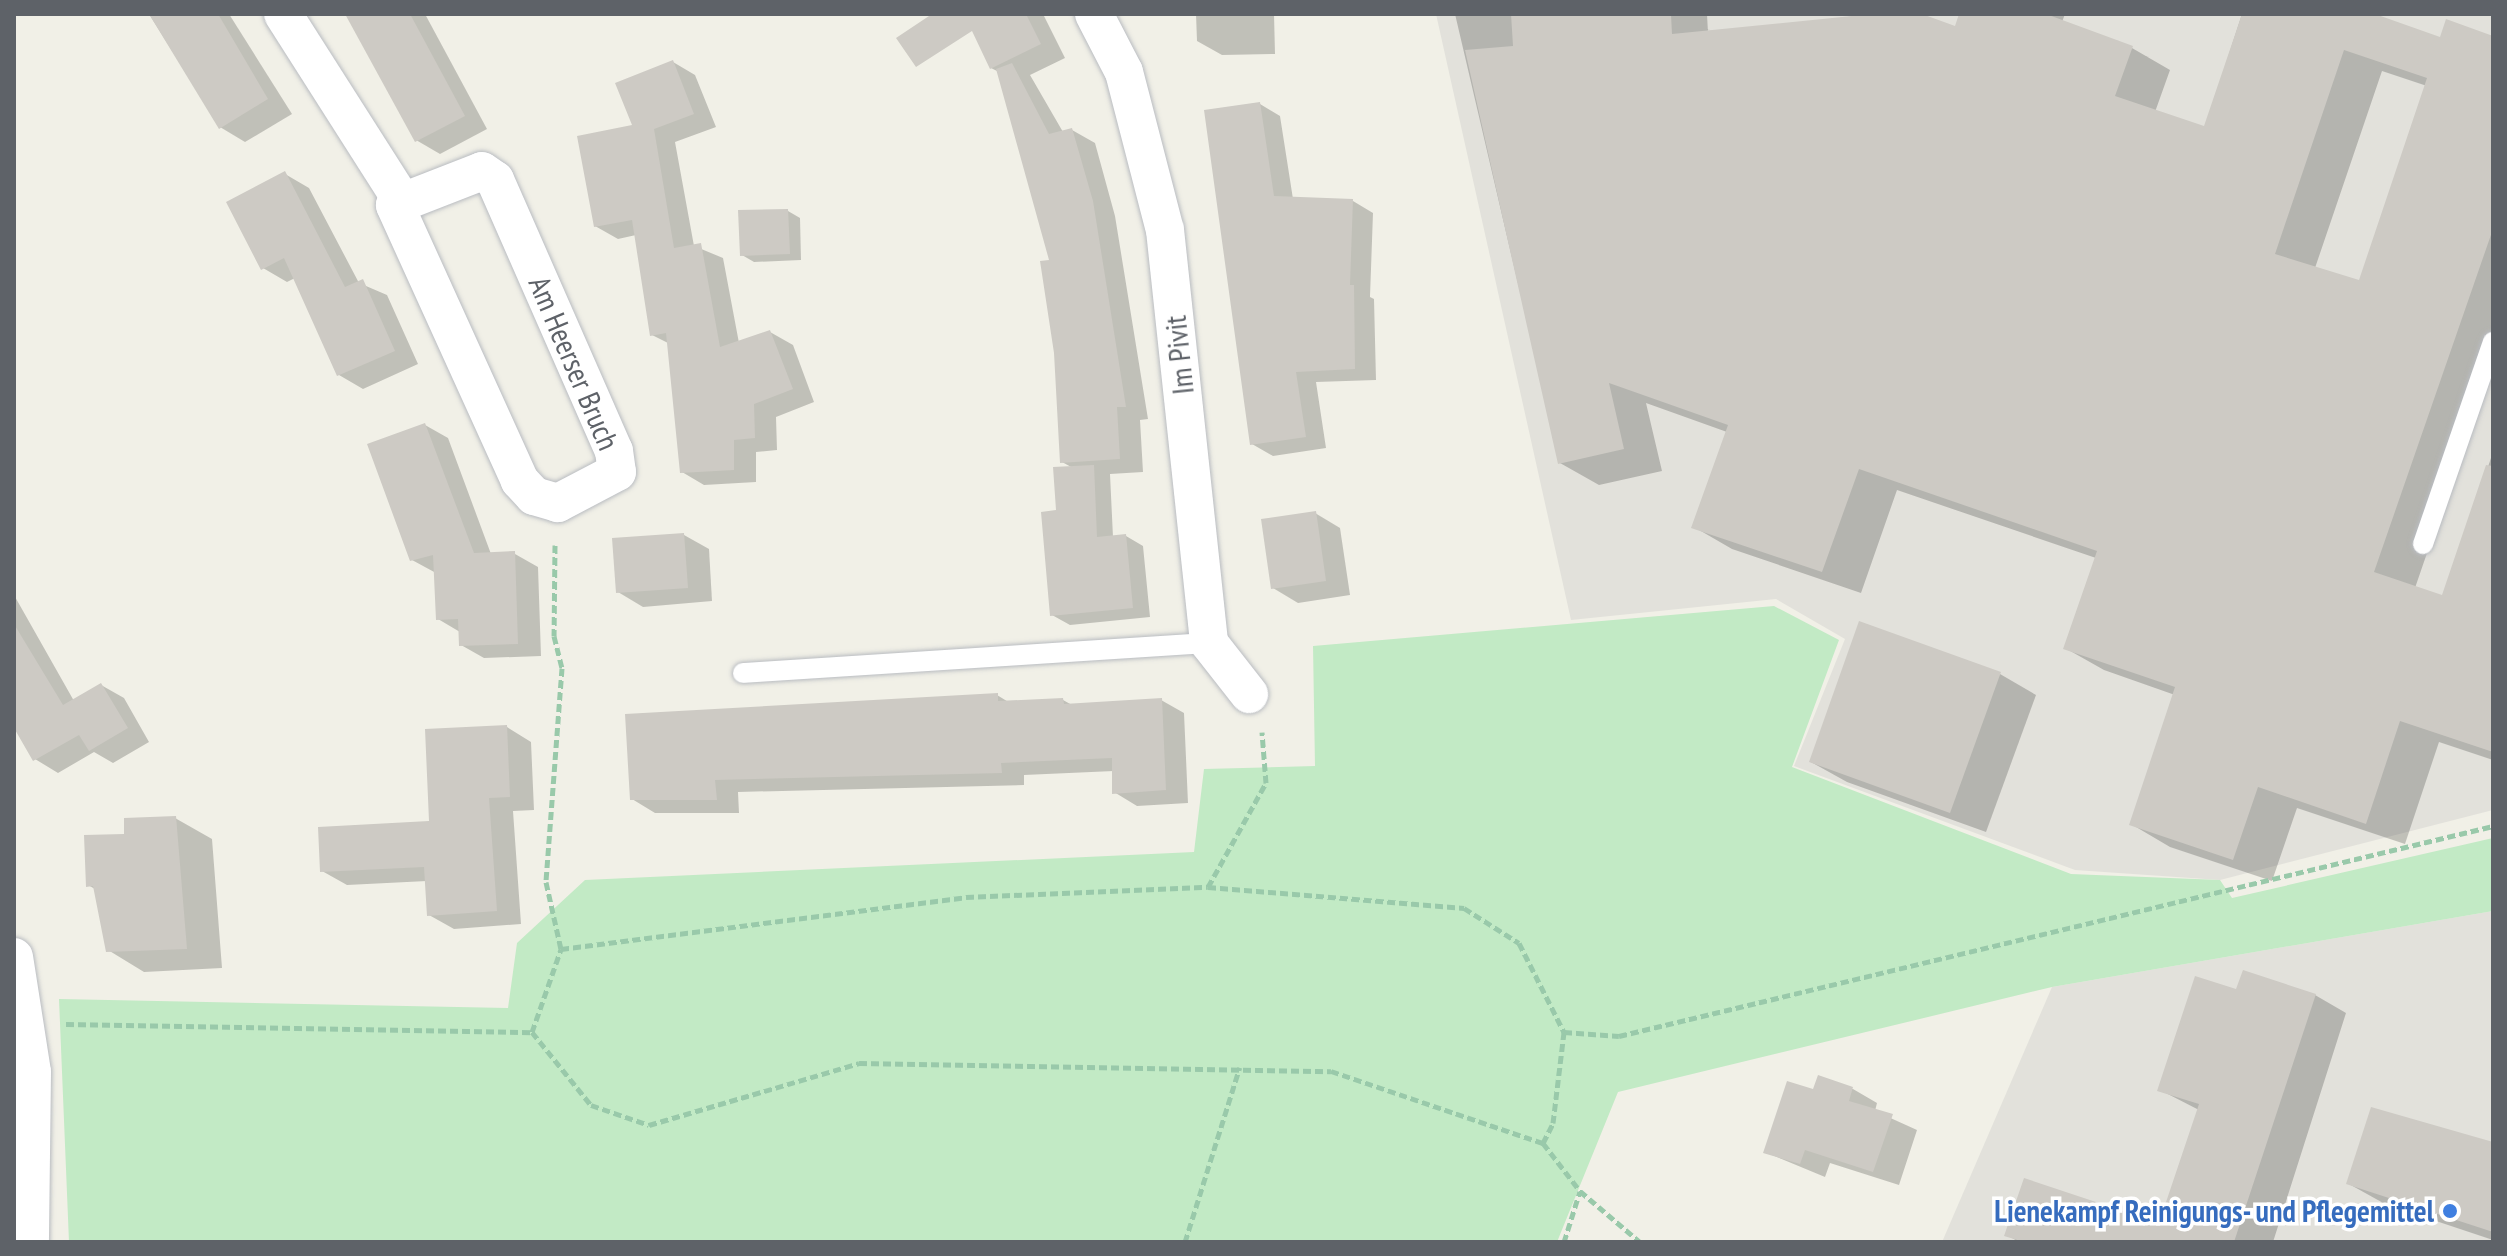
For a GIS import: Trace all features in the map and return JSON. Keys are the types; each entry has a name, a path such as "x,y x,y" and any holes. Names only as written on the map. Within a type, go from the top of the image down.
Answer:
{"street":[{"name":"Am Heerser Bruch","path":"283,14 401,199"},
{"name":"Im Pivit","path":"1094,14 1124,72 1165,230 1209,643"},
{"name":"Am Heerser Bruch","path":"482,171 495,180 614,451 617,472 558,503 534,496 520,481 395,205 401,199 468,172 482,171"},
{"path":"1209,643 1249,694"},
{"path":"14,957 25,1022 23,1071 30,1242"}],"lane":[{"path":"2423,544 2493,342"},
{"path":"743,673 1209,643"}],"path":[{"path":"532,1032 561,949 546,882 562,668 554,636 555,532"},
{"path":"1208,887 1266,783"},
{"path":"1564,1032 1619,1036 2493,826"},
{"path":"561,949 966,897 1208,887 1464,908 1519,943 1564,1032 1553,1123 1543,1143"},
{"path":"25,1022 532,1032 591,1105 649,1125 859,1063 1240,1067 1331,1071 1543,1143 1580,1191 1640,1242"},
{"path":"1185,1242 1240,1067"},
{"path":"1564,1242 1580,1191"}],"shaded area":[{"path":"1436,14 2493,14 2493,810 2220,880 2075,870 1794,766 1845,639 1776,599 1571,620"},
{"path":"2493,911 2493,1242 1942,1242 2052,987"}],"green space":[{"path":"1774,606 1839,640 1792,767 2071,874 2220,880 2232,898 2493,838 2493,911 2052,987 1618,1092 1557,1242 69,1242 59,999 508,1008 517,943 585,880 1194,852 1204,769 1315,766 1313,646"}],"building":[{"path":"149,14 218,14 268,99 219,129"},
{"path":"345,14 410,14 465,116 415,142"},
{"path":"932,14 1026,14 1041,44 990,69 972,31 916,67 896,38"},
{"path":"1511,14 1671,14 1672,34 1872,14 1922,14 1955,26 1959,14 2046,14 2133,46 2115,96 2204,126 2242,14 2375,14 2440,37 2446,19 2493,36 2493,229 2374,572 2442,595 2486,465 2493,466 2493,752 2400,721 2366,824 2258,787 2233,860 2129,825 2175,687 2063,649 2097,551 1859,469 1822,572 1691,528 1728,425 1609,383 1624,449 1558,464 1465,50 1513,46","holes":["2344,50 2427,78 2359,280 2275,254"]},
{"path":"673,60 694,114 654,129 674,248 701,243 720,347 770,330 793,389 754,404 755,438 734,440 734,470 680,473 666,333 650,336 632,220 594,227 577,136 632,125 615,83"},
{"path":"1012,63 1049,134 1072,128 1093,201 1126,407 1117,407 1120,459 1060,463 1054,353 1040,261 1049,260 996,69"},
{"path":"1260,102 1274,196 1353,199 1350,285 1354,285 1355,369 1296,372 1306,437 1250,445 1204,110"},
{"path":"285,171 345,287 363,279 395,351 337,376 284,258 261,270 226,202"},
{"path":"788,209 790,254 740,256 738,210"},
{"path":"425,423 474,553 515,551 518,644 459,646 458,619 436,620 433,555 410,561 367,444"},
{"path":"1094,465 1097,537 1126,534 1133,608 1050,616 1041,512 1056,510 1053,467"},
{"path":"1316,511 1326,581 1271,589 1261,519"},
{"path":"684,533 688,588 616,593 612,538"},
{"path":"1859,621 2001,672 1950,813 1809,762"},
{"path":"14,624 63,705 101,683 128,728 89,751 79,735 33,761 14,728"},
{"path":"998,693 998,701 1063,698 1064,704 1162,698 1166,790 1112,794 1112,758 1001,763 1002,773 715,780 717,800 630,800 625,714"},
{"path":"507,725 510,797 489,798 497,911 427,916 424,867 320,872 318,827 429,821 425,729"},
{"path":"176,816 187,949 106,952 93,886 86,887 84,835 124,834 124,818"},
{"path":"2243,970 2316,994 2234,1242 2024,1242 2004,1236 2024,1178 2159,1223 2199,1104 2157,1091 2195,976 2236,989"},
{"path":"1818,1075 1853,1087 1849,1101 1893,1114 1873,1172 1805,1150 1800,1164 1763,1153 1787,1081 1813,1089"},
{"path":"2371,1107 2493,1142 2493,1232 2346,1184"}],"place":[{"name":"Lienekampf Reinigungs- und Pflegemittel","path":"2450,1211"}]}
